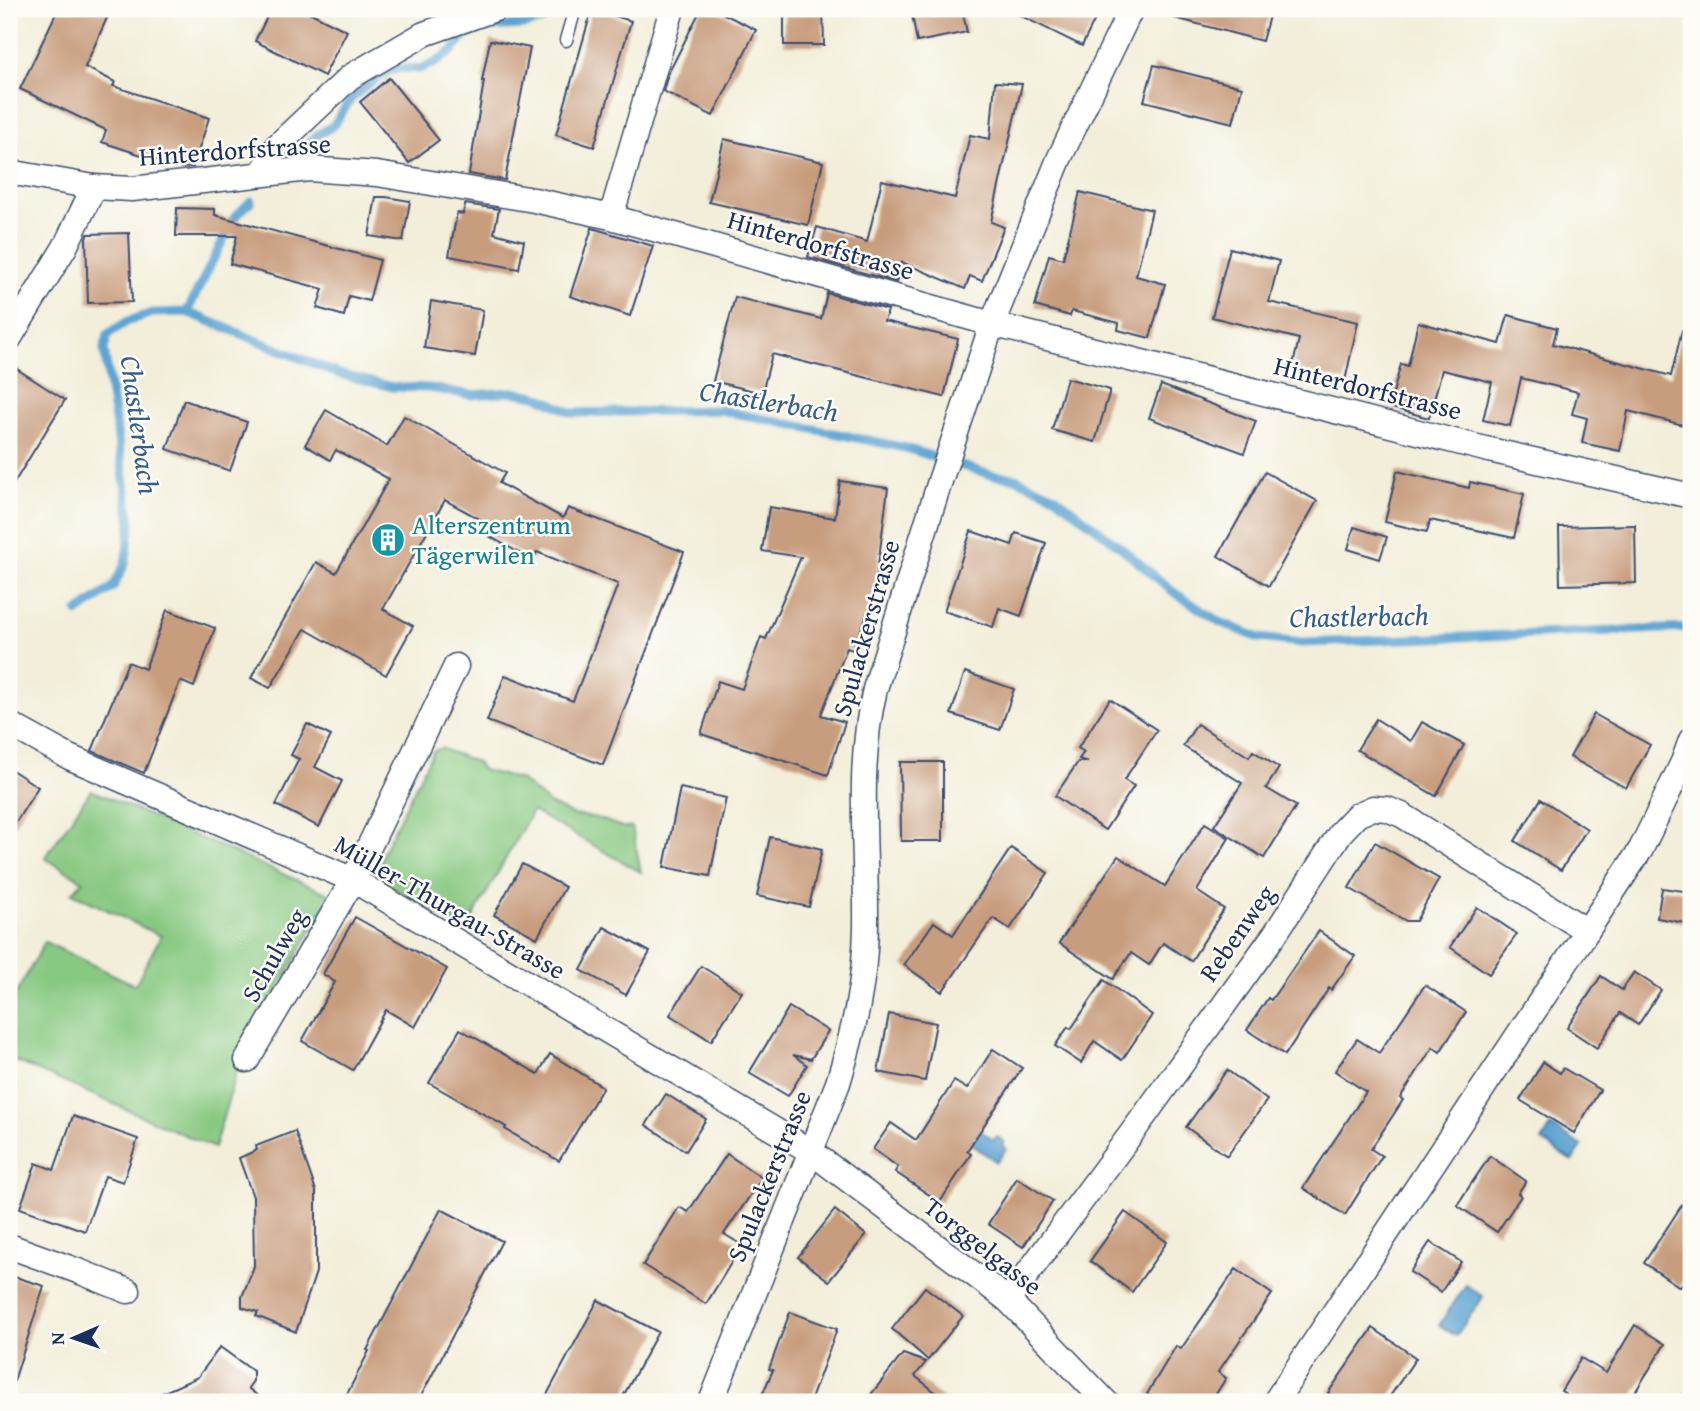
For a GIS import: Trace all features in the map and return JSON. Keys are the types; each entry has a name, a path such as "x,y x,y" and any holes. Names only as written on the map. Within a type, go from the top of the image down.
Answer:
{"street":[{"path":"262,173 276,146 350,78 424,34 495,9"},
{"path":"611,217 672,9"},
{"name":"Spulackerstrasse","path":"711,1402 838,1083 854,1030 863,982 866,929 864,768 869,713 897,614 992,324 1059,159 1132,9"},
{"name":"Hinterdorfstrasse","path":"9,172 94,187 132,189 309,169 377,174 534,200 611,217 992,324 1485,449 1691,496"},
{"path":"9,339 65,247 94,187"},
{"name":"Schulweg","path":"247,1060 353,880 456,666"},
{"name":"Müller-Thurgau-Strasse","path":"9,724 69,757 353,880 810,1151"},
{"path":"1275,1402 1641,849 1691,740"},
{"name":"Rebenweg","path":"1008,1300 1138,1126 1275,934 1341,832 1357,815 1373,808 1387,809 1402,815 1587,931"},
{"name":"Torggelgasse","path":"810,1151 1008,1300 1106,1402"},
{"path":"9,1246 128,1291"}],"lane":[{"path":"566,40 575,9"}],"green space":[{"path":"441,748 476,762 483,770 521,780 549,804 573,815 597,818 625,828 632,827 641,872 532,811 466,930 383,882 380,871 382,854 433,751"},
{"path":"91,790 331,895 242,1053 214,1148 9,1058 9,998 13,999 45,942 135,985 161,936 72,893 83,881 45,858"}],"water":[{"path":"1551,1126 1582,1146 1572,1161 1542,1141"},
{"path":"977,1128 993,1140 997,1136 1004,1142 1002,1145 1006,1149 997,1162 967,1141"},
{"path":"1466,1285 1483,1297 1456,1336 1439,1325"}],"building":[{"path":"58,9 111,9 85,67 115,82 113,86 209,118 193,167 181,168 102,142 106,130 20,89"},
{"path":"271,9 303,9 347,31 324,76 255,41"},
{"path":"592,9 631,21 594,147 556,135"},
{"path":"701,9 714,9 756,30 713,116 663,91 668,74"},
{"path":"784,9 823,9 824,45 784,45"},
{"path":"911,9 962,9 967,32 917,42"},
{"path":"1007,9 1100,9 1082,46"},
{"path":"1172,9 1271,9 1262,41 1171,17"},
{"path":"490,40 530,48 505,180 469,174"},
{"path":"1154,65 1242,87 1233,123 1144,101"},
{"path":"389,78 439,140 409,163 360,102"},
{"path":"995,82 1022,84 991,222 1004,227 982,281 970,276 965,289 902,262 896,282 808,257 817,227 867,242 882,180 955,198 970,135 990,139"},
{"path":"724,139 823,162 808,225 709,202"},
{"path":"1080,192 1152,210 1136,276 1165,284 1150,338 1118,330 1119,323 1072,311 1070,316 1035,306 1049,255 1063,259"},
{"path":"376,197 410,201 403,241 369,236"},
{"path":"465,204 499,209 494,233 524,241 519,269 449,256 457,213 463,214"},
{"path":"177,208 215,209 215,215 380,260 369,301 349,296 344,316 317,308 323,289 230,264 237,236 176,236"},
{"path":"592,228 653,246 630,316 570,296"},
{"path":"129,233 132,302 88,303 88,234"},
{"path":"1230,248 1279,261 1269,302 1358,322 1345,381 1292,369 1299,339 1212,317"},
{"path":"827,293 888,310 884,321 958,339 944,397 772,354 762,393 713,381 735,297 821,319"},
{"path":"431,301 483,310 475,356 424,348"},
{"path":"1508,315 1557,328 1553,344 1671,376 1682,330 1691,331 1691,427 1628,411 1620,451 1582,443 1587,418 1572,414 1578,392 1521,378 1510,426 1483,420 1492,382 1442,370 1429,418 1389,407 1401,364 1408,366 1418,322 1500,344"},
{"path":"9,364 65,400 9,491"},
{"path":"1067,378 1110,390 1095,442 1052,430"},
{"path":"1161,385 1256,421 1244,453 1149,418"},
{"path":"184,400 247,422 230,471 167,449"},
{"path":"326,410 387,446 404,416 505,473 499,483 563,518 568,508 684,552 603,765 487,721 505,675 573,701 618,584 537,552 532,560 489,536 494,527 445,500 383,609 413,626 386,675 305,629 270,688 251,678 316,562 336,573 389,479 336,450 330,460 305,445"},
{"path":"1397,471 1469,488 1470,482 1524,494 1514,538 1430,520 1427,532 1385,522"},
{"path":"1265,472 1317,501 1269,586 1218,556"},
{"path":"840,481 888,488 874,597 853,650 847,648 821,715 845,722 828,775 701,734 718,681 742,689 761,637 766,639 801,557 762,551 769,507 835,518"},
{"path":"1635,525 1636,583 1560,585 1559,527"},
{"path":"1354,527 1387,537 1380,559 1348,549"},
{"path":"971,531 1012,545 1016,533 1046,543 1021,616 999,608 993,627 944,611"},
{"path":"167,610 215,628 194,687 180,681 144,773 92,751 128,662 145,669"},
{"path":"965,672 1014,689 1000,730 951,714"},
{"path":"1110,699 1157,730 1124,780 1134,786 1105,830 1055,796 1078,762 1088,762 1079,759 1084,752 1078,748"},
{"path":"1594,714 1650,745 1626,788 1570,757"},
{"path":"1376,719 1411,741 1422,722 1464,745 1436,796 1357,750"},
{"path":"307,724 331,736 315,767 342,781 319,827 276,805 299,759 291,755"},
{"path":"1197,724 1249,757 1253,751 1279,768 1266,788 1296,806 1264,858 1214,826 1242,783 1183,746"},
{"path":"900,762 943,762 943,841 901,841"},
{"path":"9,768 38,787 9,833"},
{"path":"680,788 726,798 710,876 664,867"},
{"path":"1541,799 1587,829 1561,870 1515,841"},
{"path":"1205,823 1229,838 1197,891 1224,909 1191,961 1163,943 1149,965 1131,953 1113,979 1059,943 1118,856 1165,886"},
{"path":"770,837 822,849 809,907 757,896"},
{"path":"1375,842 1439,879 1416,921 1406,921 1349,888"},
{"path":"1011,848 1048,873 1010,929 993,918 942,992 904,965 934,922 953,935"},
{"path":"522,864 565,887 537,938 494,915"},
{"path":"1662,888 1691,892 1691,924 1657,918"},
{"path":"1477,907 1517,934 1489,974 1450,947"},
{"path":"355,917 447,969 415,1027 386,1010 353,1070 302,1041 335,982 323,974"},
{"path":"604,927 650,952 626,995 581,970"},
{"path":"1319,931 1355,956 1331,990 1329,988 1285,1055 1247,1030"},
{"path":"701,966 742,992 711,1041 670,1015"},
{"path":"1634,972 1661,990 1638,1025 1620,1013 1597,1048 1567,1028 1601,976 1622,990"},
{"path":"1104,980 1152,1015 1122,1060 1094,1041 1081,1063 1055,1046 1068,1027 1071,1029"},
{"path":"1425,985 1466,1012 1440,1052 1433,1047 1400,1098 1403,1100 1371,1149 1382,1156 1345,1215 1303,1188 1366,1092 1335,1071 1357,1039 1379,1053"},
{"path":"789,1007 828,1031 811,1059 793,1055 807,1065 788,1096 749,1073"},
{"path":"889,1014 936,1023 925,1081 878,1072"},
{"path":"460,1029 538,1074 550,1054 603,1087 559,1161 429,1083"},
{"path":"993,1049 1022,1068 967,1151 971,1154 940,1202 895,1172 898,1167 873,1149 891,1123 916,1140 954,1081 967,1089"},
{"path":"1543,1062 1560,1073 1563,1068 1600,1090 1574,1133 1520,1100"},
{"path":"1227,1070 1267,1100 1227,1156 1186,1127"},
{"path":"666,1094 706,1119 686,1151 646,1125"},
{"path":"73,1116 138,1139 123,1182 105,1176 85,1231 20,1208 36,1163 54,1170"},
{"path":"295,1131 316,1191 316,1272 296,1332 256,1316 258,1312 242,1307 242,1297 254,1266 253,1197 239,1158 257,1150 256,1146"},
{"path":"727,1154 762,1178 724,1234 742,1245 706,1304 643,1265 679,1207 688,1212"},
{"path":"1490,1156 1526,1181 1518,1193 1521,1196 1497,1232 1457,1205"},
{"path":"1017,1178 1053,1201 1023,1247 988,1224"},
{"path":"1691,1191 1691,1270 1680,1287 1644,1263"},
{"path":"441,1209 502,1241 418,1402 343,1402 369,1351 367,1350"},
{"path":"835,1210 866,1235 829,1281 798,1257"},
{"path":"1125,1212 1167,1242 1132,1292 1090,1261"},
{"path":"1430,1242 1461,1262 1441,1292 1410,1272"},
{"path":"1236,1269 1272,1294 1218,1372 1226,1378 1211,1402 1161,1402 1147,1394 1176,1346 1181,1349"},
{"path":"9,1275 44,1286 14,1381 9,1380"},
{"path":"925,1287 963,1316 928,1360 892,1329"},
{"path":"598,1300 658,1332 620,1402 543,1402"},
{"path":"790,1312 837,1329 810,1402 759,1402 773,1370 769,1369"},
{"path":"1635,1325 1665,1344 1629,1402 1580,1402 1561,1391 1581,1358 1606,1373"},
{"path":"1373,1328 1416,1358 1386,1402 1341,1402 1328,1393"},
{"path":"220,1347 253,1371 253,1381 248,1388 265,1402 142,1402 198,1377"},
{"path":"903,1354 926,1362 915,1376 948,1402 865,1402"}],"waterway":[{"path":"301,151 317,135 333,126 351,99 389,71 401,68 419,69 435,63 452,51 466,36 485,27 525,25 543,20 557,9"},
{"path":"187,312 234,218 251,201"},
{"name":"Chastlerbach","path":"78,612 113,587 125,564 131,524 104,349 108,334 128,321 152,313 187,312 339,374 393,387 429,388 471,395 512,392 537,396 572,413 720,410 906,448 991,475 1015,478 1055,496 1172,591 1220,622 1259,638 1302,643 1691,628"}],"place":[{"name":"Alterszentrum Tägerwilen","path":"388,540"}]}
